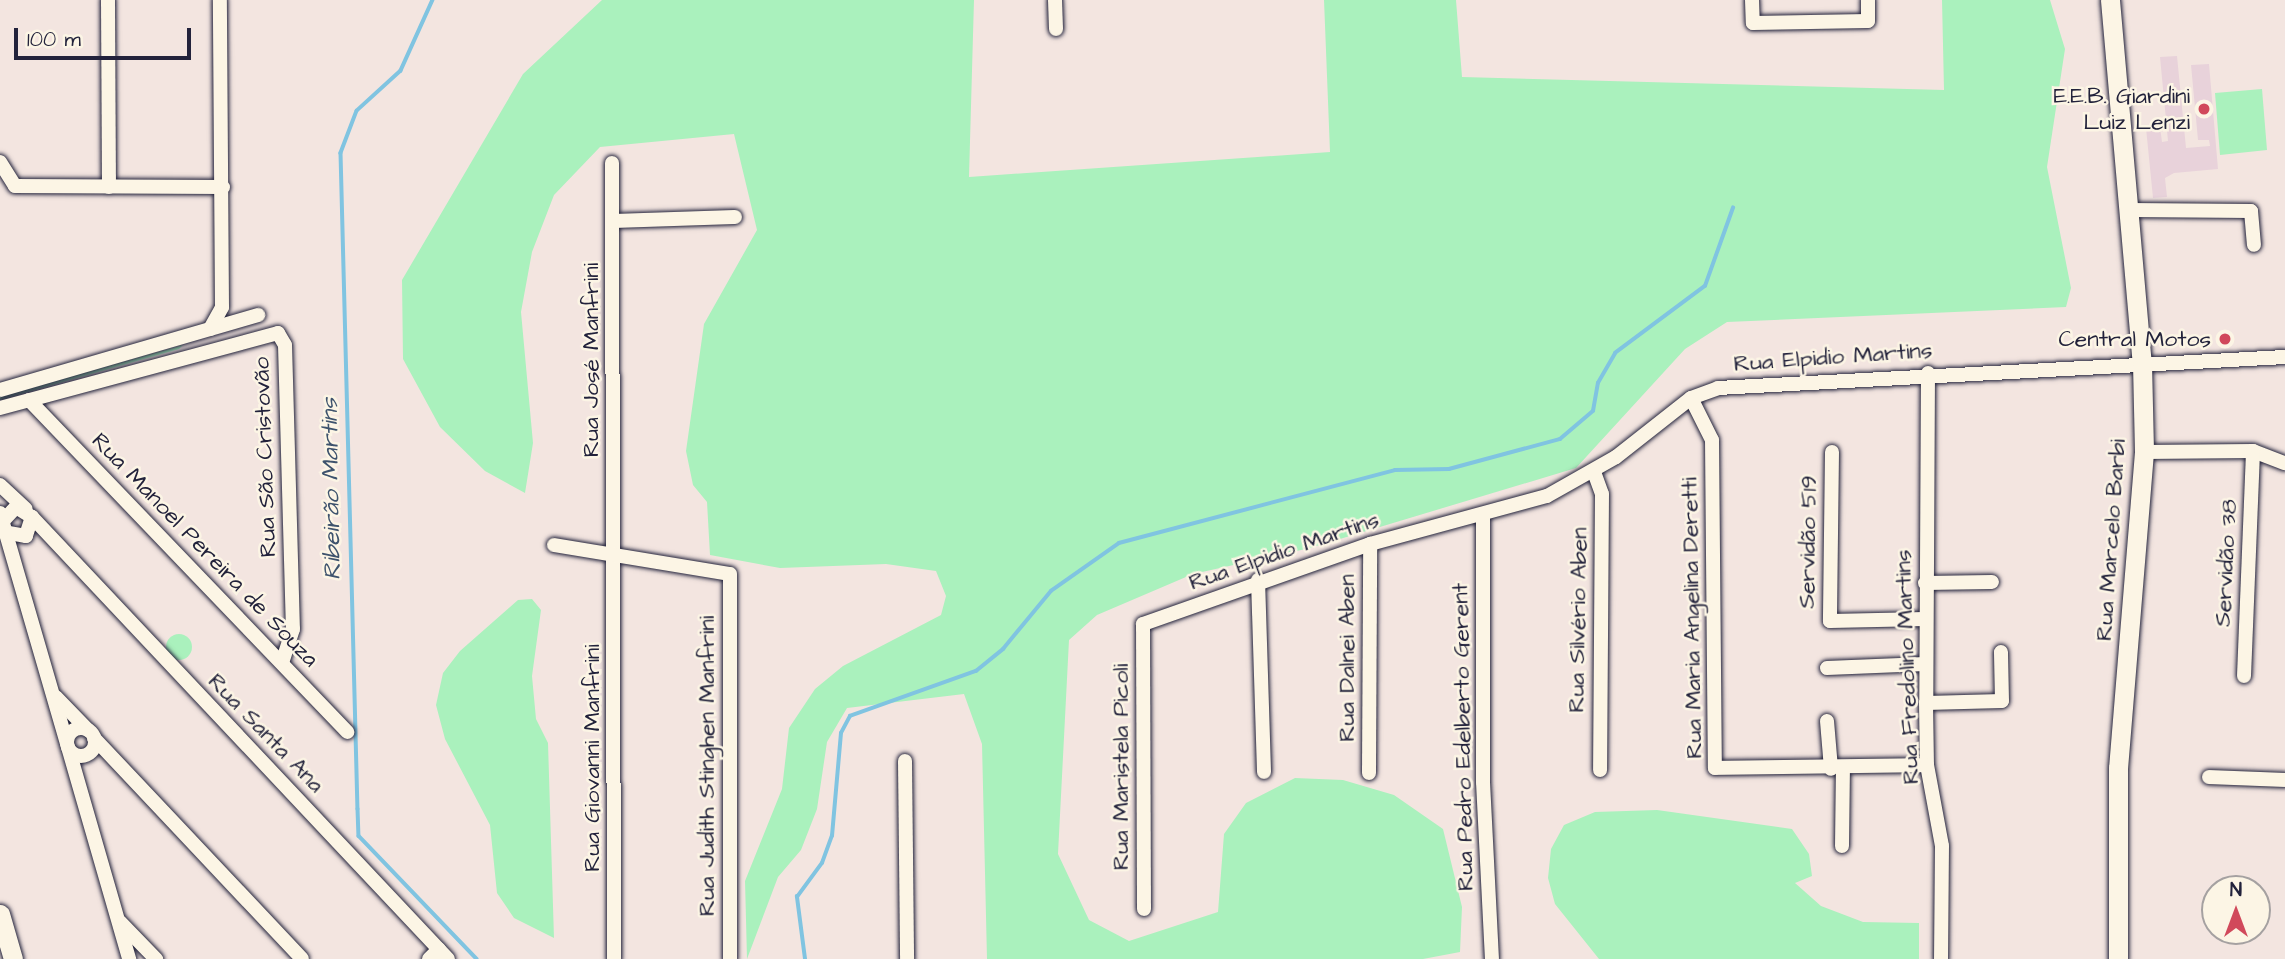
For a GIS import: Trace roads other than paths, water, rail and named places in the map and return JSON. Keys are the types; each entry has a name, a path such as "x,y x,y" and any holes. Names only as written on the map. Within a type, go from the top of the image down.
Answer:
{"street":[{"path":"108,0 109,187"},
{"path":"0,408 214,346 210,329 222,307 220,0"},
{"path":"1055,0 1056,29"},
{"path":"1752,0 1753,23 1868,21 1868,0"},
{"name":"Rua Marcelo Barbi","path":"2110,0 2142,363 2144,452 2118,768 2118,959"},
{"path":"0,162 15,186 223,187"},
{"name":"Rua José Manfrini","path":"612,163 614,556"},
{"path":"2129,210 2251,211 2254,245"},
{"path":"613,221 734,217"},
{"path":"0,390 258,315"},
{"name":"Rua São Cristovão","path":"214,346 278,334 285,345 293,629 282,663"},
{"name":"Rua Elpidio Martins","path":"1143,624 1258,580 1370,544 1547,496 1594,472 1691,398 1749,382 2285,357"},
{"name":"Rua Fredolino Martins","path":"1928,373 1925,583 1927,765 1942,846 1941,959"},
{"name":"Rua Maria Angelina Deretti","path":"1691,398 1712,440 1715,768 1837,769"},
{"name":"Rua Manoel Pereira de Souza","path":"29,400 347,732"},
{"name":"Servidão 519","path":"1832,452 1830,621 1925,619"},
{"path":"2144,452 2253,452 2285,463"},
{"name":"Servidão 38","path":"2244,676 2253,452"},
{"name":"Rua Silvério Aben","path":"1594,472 1602,494 1600,770"},
{"path":"0,485 29,523 20,585"},
{"path":"29,523 10,509 2,522 82,788 129,959"},
{"name":"Rua Pedro Edelberto Gerent","path":"1483,514 1483,782 1492,959"},
{"name":"Rua Santa Ana","path":"2,522 29,523 52,538 439,956"},
{"name":"Rua Dalnei Aben","path":"1369,773 1370,544"},
{"path":"554,545 614,556"},
{"name":"Rua Judith Stinghen Manfrini","path":"614,556 730,574 730,959"},
{"name":"Rua Giovanni Manfrini","path":"614,556 614,959"},
{"path":"1258,580 1264,772"},
{"path":"1925,583 1992,582"},
{"name":"Rua Maristela Picoli","path":"1143,624 1144,909"},
{"path":"1926,703 2002,701 2001,652"},
{"path":"1827,668 1925,664"},
{"path":"51,690 302,959"},
{"path":"1826,721 1837,769 1842,846"},
{"path":"68,745 76,729 93,736"},
{"path":"82,788 87,754 93,736"},
{"path":"68,745 87,754 116,759"},
{"path":"905,761 907,959"},
{"path":"1837,769 1927,765"},
{"path":"2208,777 2285,780"},
{"path":"0,914 13,959"},
{"path":"117,919 156,959"}],"waterway":[{"name":"Ribeirão Martins","path":"433,0 401,71 357,111 341,153 359,836 477,959"},
{"path":"805,959 797,897 822,863 832,836 841,733 850,716 976,671 1003,649 1051,591 1119,543 1395,470 1449,469 1560,439 1593,411 1598,383 1615,353 1705,286 1733,208"}],"place":[{"name":"E.E.B. Giardini Luiz Lenzi","path":"2204,109"},
{"name":"Central Motos","path":"2225,339"}]}
